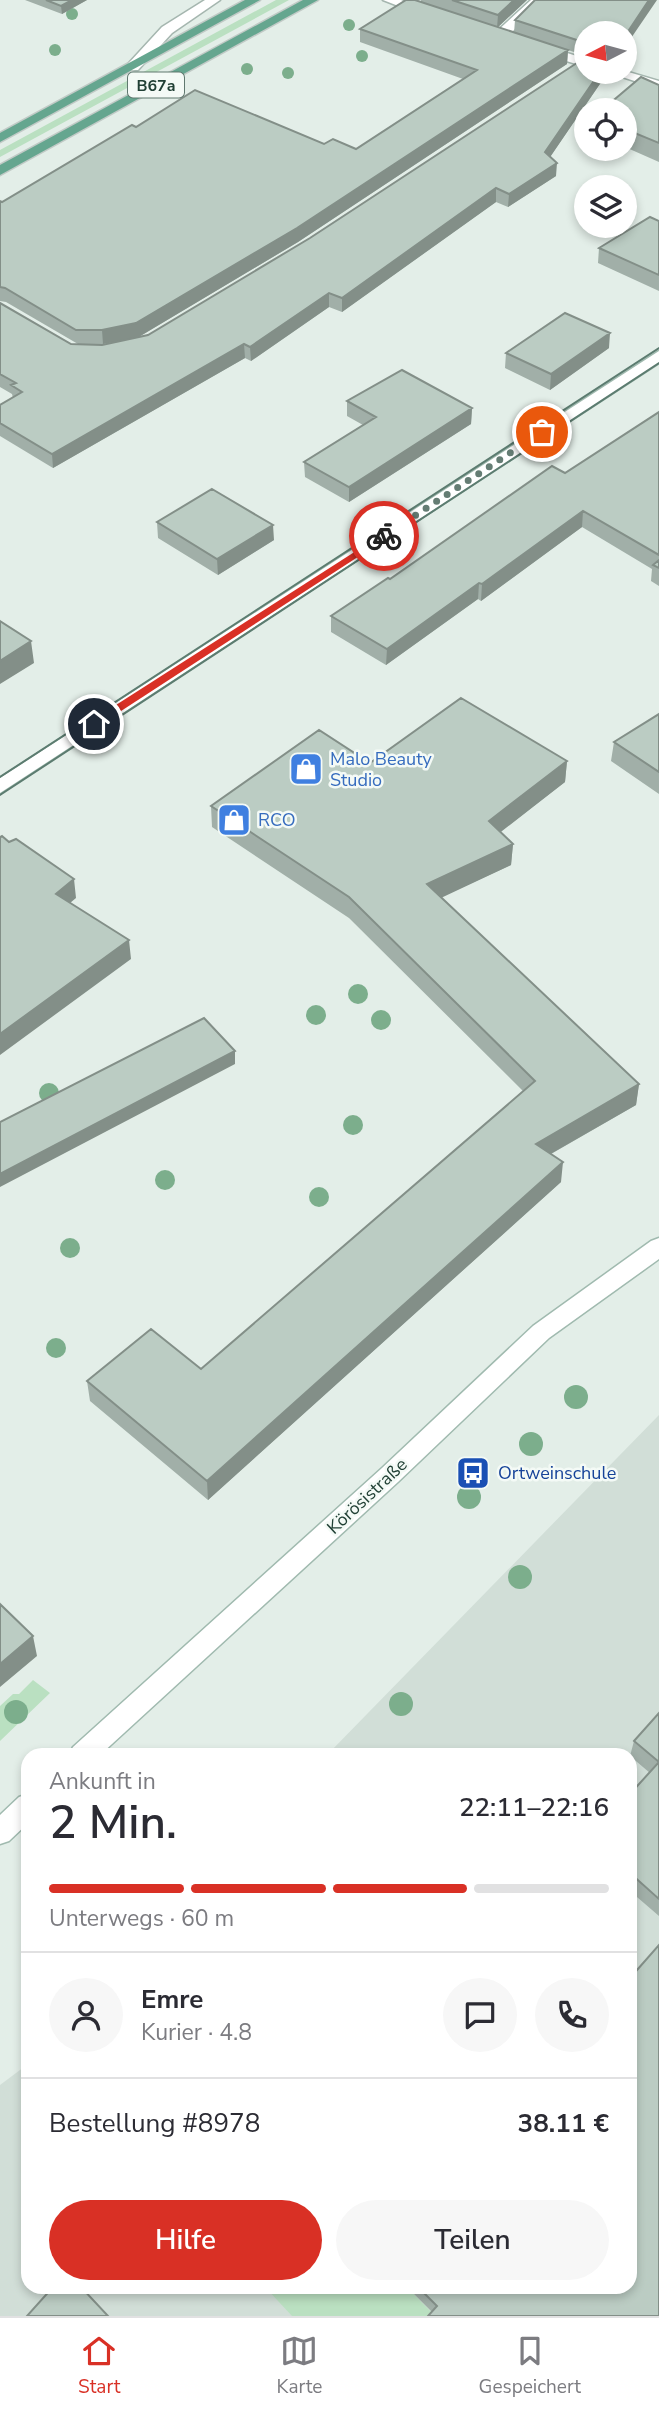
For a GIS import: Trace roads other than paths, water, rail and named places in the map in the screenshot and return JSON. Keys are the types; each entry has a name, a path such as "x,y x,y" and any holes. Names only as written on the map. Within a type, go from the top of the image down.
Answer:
{"main road":[{"name":"B67a","path":"0,138 254,0"},
{"name":"B67a","path":"0,171 312,0"}],"street":[{"path":"133,67 167,30 214,0"},
{"path":"389,0 438,16"},
{"path":"538,0 506,38 574,63"},
{"path":"637,79 659,85"},
{"path":"0,787 659,356"},
{"name":"Körösistraße","path":"90,1748 390,1475 541,1332 659,1247"},
{"path":"0,1832 21,1812"}],"tram line":[{"path":"0,777 659,348"},
{"path":"0,795 659,363"}],"place":[{"name":"Malo Beauty Studio","path":"306,769"},
{"name":"RCO","path":"234,820"},
{"name":"Ortweinschule","path":"473,1473"}]}
